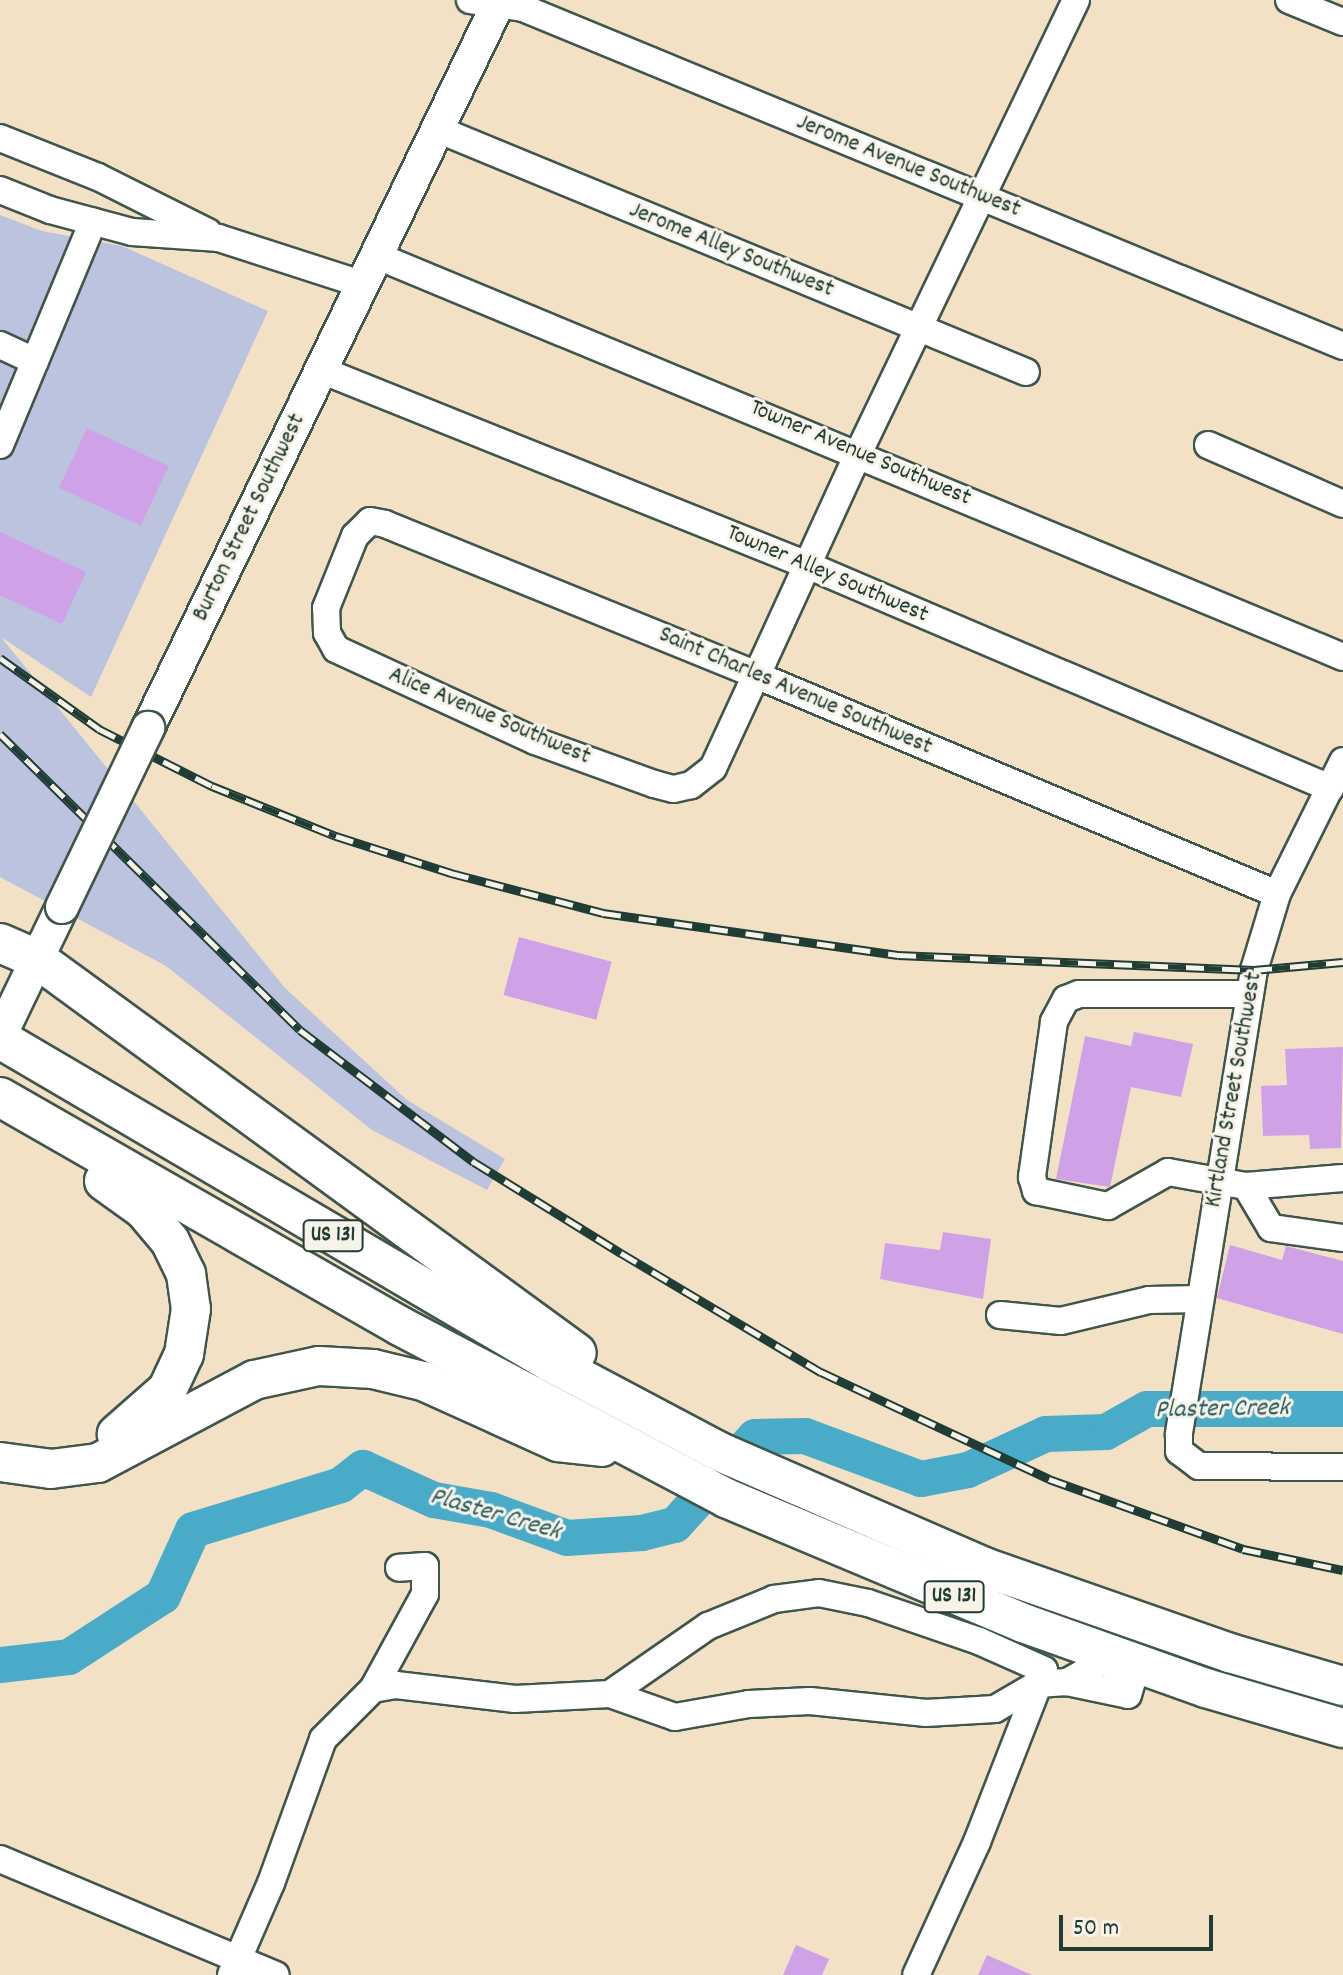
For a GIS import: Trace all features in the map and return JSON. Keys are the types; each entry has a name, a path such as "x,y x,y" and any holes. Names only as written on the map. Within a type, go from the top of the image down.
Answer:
{"highway":[{"path":"0,943 37,959 342,1178 674,1429"},
{"name":"US 131","path":"0,1037 524,1347 674,1429 984,1567 1300,1675 1343,1686"},
{"name":"US 131","path":"0,1097 633,1451 925,1586 1135,1664 1286,1713 1343,1728"},
{"path":"0,1436 60,1450 111,1438 167,1390 189,1330 186,1274 170,1241 144,1210 87,1170 60,1133"},
{"path":"0,1462 51,1469 98,1463 254,1380 319,1366 373,1369 423,1381 558,1442 633,1451"}],"main road":[{"name":"Burton Street Southwest","path":"0,1037 437,129 490,1"}],"street":[{"path":"756,675 859,452 1076,0"},
{"path":"1289,0 1343,22"},
{"name":"Jerome Avenue Southwest","path":"490,1 982,197 1343,346"},
{"name":"Jerome Alley Southwest","path":"437,129 1026,372"},
{"path":"0,138 98,177 219,238"},
{"path":"0,190 132,232 219,238"},
{"path":"0,445 93,222"},
{"name":"Towner Avenue Southwest","path":"219,238 368,270 859,452 1343,657"},
{"path":"0,345 35,361"},
{"name":"Towner Alley Southwest","path":"321,370 807,565 1330,788"},
{"path":"1208,445 1343,504"},
{"name":"Saint Charles Avenue Southwest","path":"338,575 355,536 370,521 385,524 756,675 1277,894"},
{"name":"Alice Avenue Southwest","path":"338,575 326,608 327,633 336,649 535,741 673,789 691,785 713,768 756,675"},
{"name":"Kirtland Street Southwest","path":"1343,761 1277,894 1250,994 1179,1435 1179,1451 1199,1466 1343,1467"},
{"path":"1250,994 1079,994 1058,1008 1032,1177 1036,1191 1108,1206 1168,1172 1219,1178 1246,1186 1343,1178"},
{"path":"1246,1186 1271,1228 1343,1238"},
{"path":"1000,1315 1061,1321 1149,1300 1200,1299"},
{"path":"235,1968 323,1739 373,1689 425,1594 425,1566 399,1568"},
{"path":"610,1694 708,1626 774,1599 819,1593 868,1603 979,1641 1044,1670 952,1898 916,1975"},
{"path":"373,1689 396,1685 515,1699 610,1694 675,1717 749,1704 810,1701 926,1713 995,1709 1038,1684 1067,1682"},
{"path":"0,1859 235,1968 276,1975"}],"shaded area":[{"path":"0,215 42,231 122,246 268,311 91,697 1,637 285,988 407,1100 505,1159 487,1190 372,1130 166,966 0,877"}],"building":[{"path":"87,428 169,466 141,526 59,488"},
{"path":"0,532 86,572 62,624 0,595"},
{"path":"519,937 612,962 596,1020 503,995"},
{"path":"1134,1032 1193,1044 1181,1097 1131,1087 1110,1187 1056,1179 1085,1036 1131,1046"},
{"path":"1343,1047 1341,1148 1310,1149 1309,1135 1263,1136 1261,1086 1287,1085 1285,1049"},
{"path":"943,1232 991,1239 983,1299 880,1279 885,1243 940,1250"},
{"path":"1230,1245 1282,1260 1286,1246 1343,1261 1343,1334 1217,1298"},
{"path":"796,1945 829,1959 822,1975 783,1975"},
{"path":"987,1955 1032,1975 978,1975"}],"waterway":[{"name":"Plaster Creek","path":"0,1665 69,1657 163,1596 193,1530 341,1485 363,1468 434,1500 491,1510 567,1538 642,1533 675,1525 755,1437 805,1436 921,1479 968,1470 1046,1434 1106,1432 1147,1409 1343,1409"}],"railway":[{"path":"0,658 99,729 212,786 336,836 451,873 603,913 898,955 1254,970 1343,962"},
{"path":"0,734 300,1030 474,1162 821,1372 1049,1479 1243,1549 1343,1570"}]}
